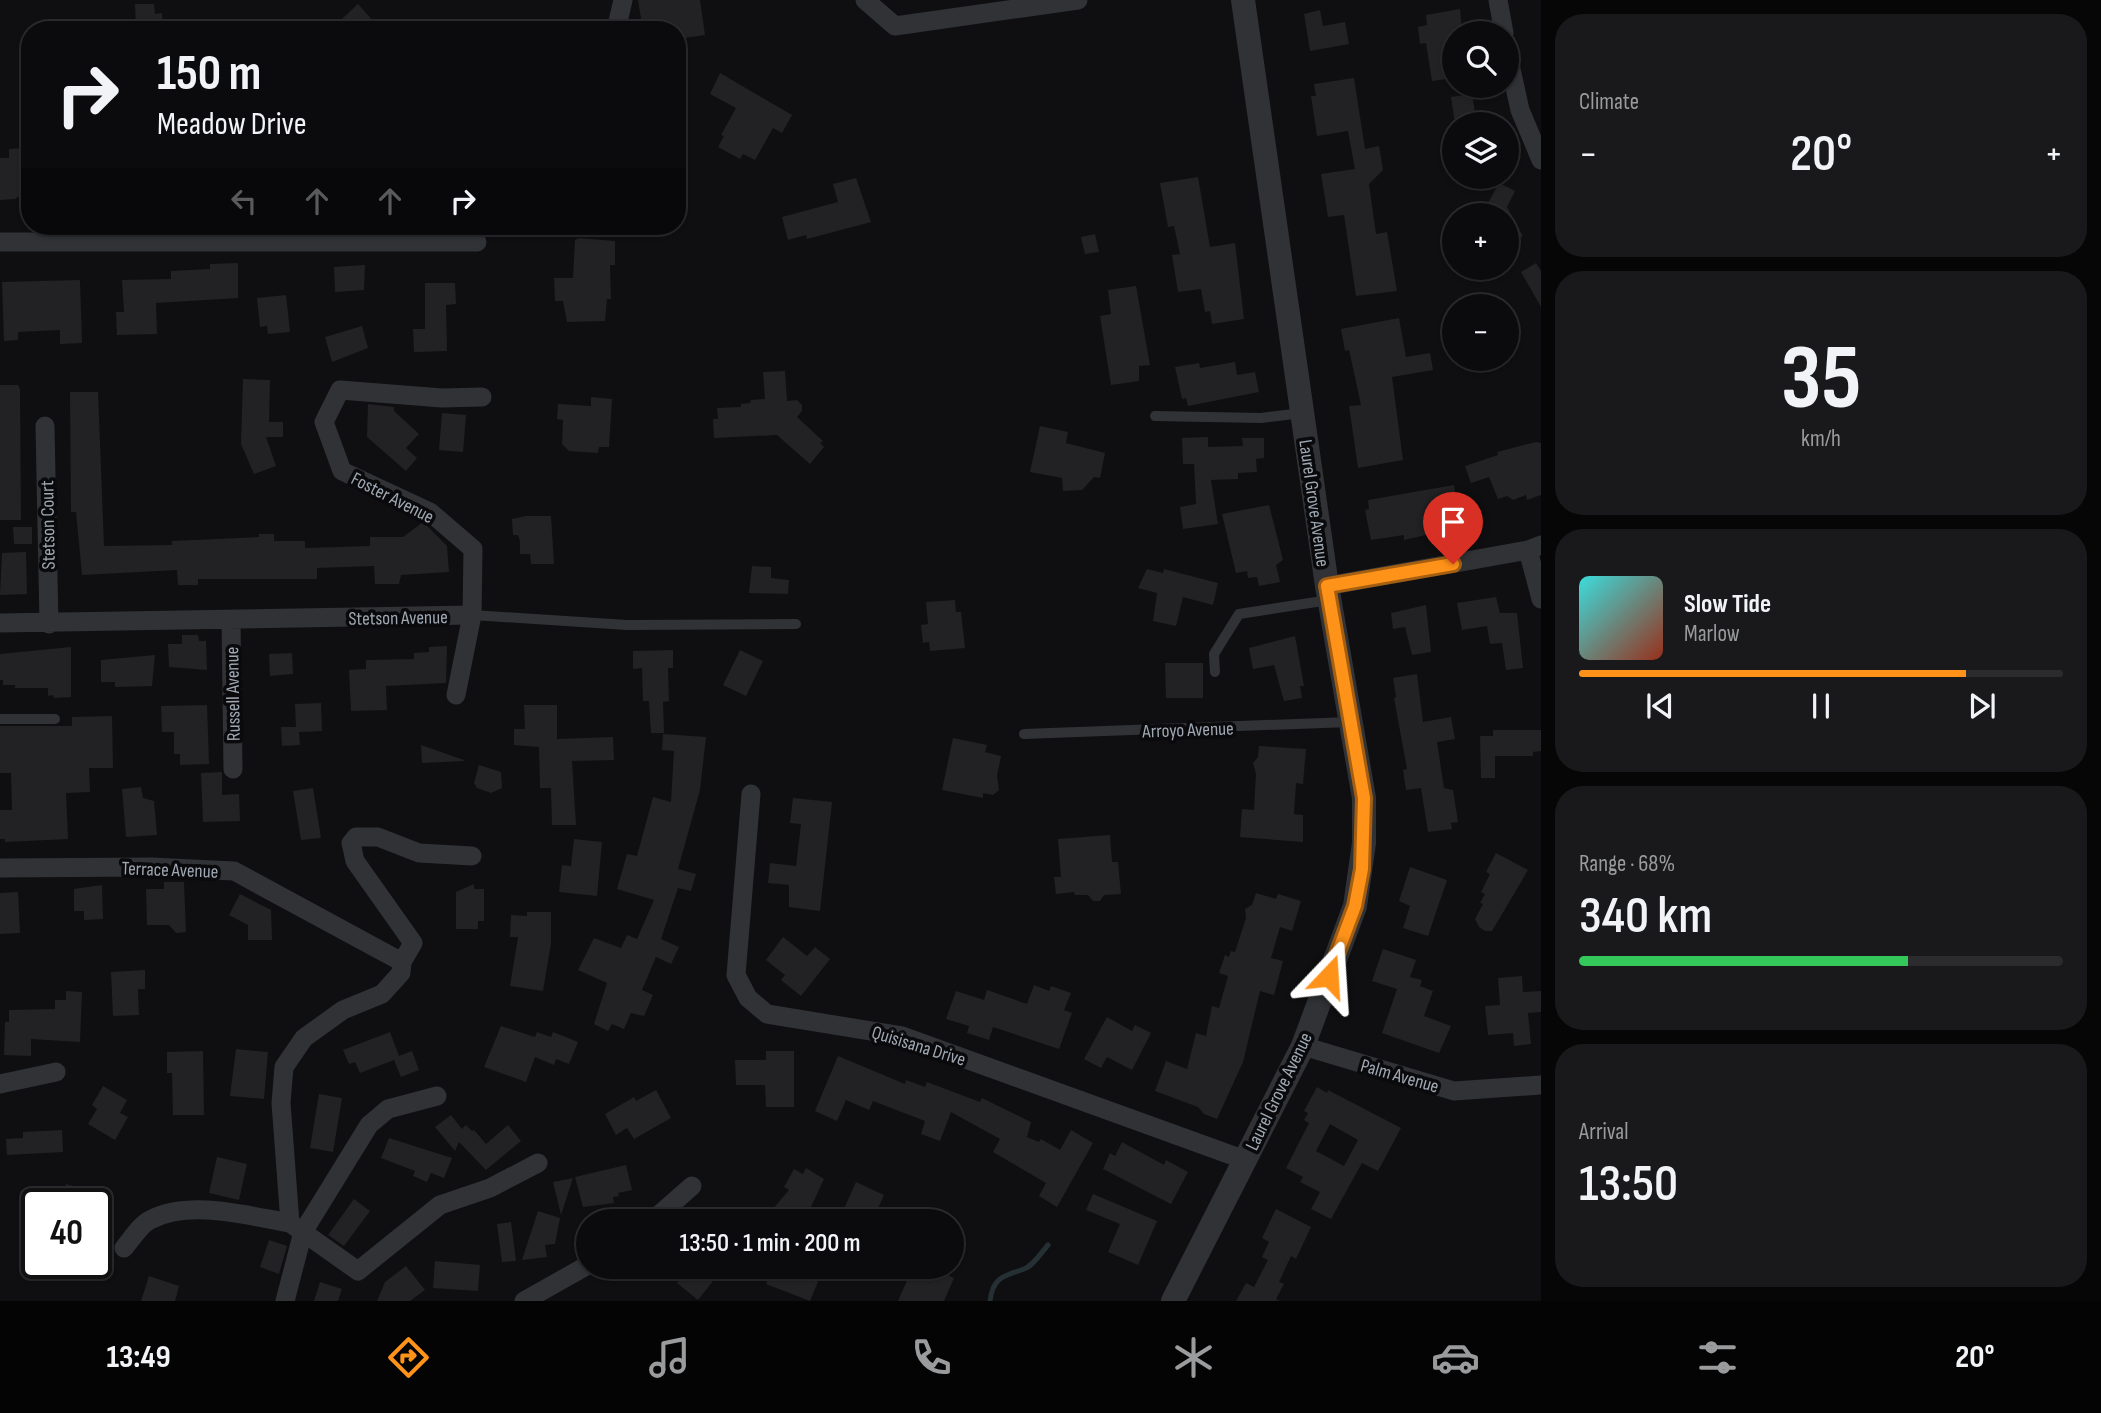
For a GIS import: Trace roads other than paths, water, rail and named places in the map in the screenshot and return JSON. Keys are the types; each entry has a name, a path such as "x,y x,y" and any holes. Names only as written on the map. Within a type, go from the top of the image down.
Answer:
{"street":[{"path":"618,21 623,0"},
{"path":"865,0 895,26 1078,0"},
{"name":"Laurel Grove Avenue","path":"1173,1301 1303,1046 1355,906 1362,869 1364,798 1328,593 1243,0"},
{"path":"1498,0 1502,21"},
{"path":"1517,98 1541,160"},
{"path":"0,242 195,235"},
{"path":"301,235 477,242"},
{"name":"Foster Avenue","path":"456,695 472,615 473,549 430,512 342,471 324,422 340,390 442,398 482,397"},
{"name":"Stetson Court","path":"45,426 49,624"},
{"path":"1328,593 1535,547 1541,599"},
{"name":"Stetson Avenue","path":"0,623 472,615"},
{"name":"Russell Avenue","path":"231,620 233,769"},
{"name":"Quisisana Drive","path":"751,794 736,975 748,998 767,1014 902,1036 1245,1160"},
{"path":"285,1301 297,1227 281,1103 284,1067 304,1038 343,1010 382,994 401,973 402,962 412,949 411,936 355,861 351,843 356,837 366,835 419,853 472,856"},
{"name":"Terrace Avenue","path":"0,868 151,867 234,871 402,962"},
{"name":"Palm Avenue","path":"1303,1046 1454,1091 1541,1085"},
{"path":"0,1084 55,1072"},
{"path":"297,1227 369,1125 388,1109 437,1096"},
{"path":"124,1248 149,1220 183,1211 224,1212 297,1227 358,1271 440,1205 490,1188 538,1163"},
{"path":"665,1209 692,1186"},
{"path":"524,1301 576,1272"}],"lane":[{"path":"1155,416 1261,418 1302,413"},
{"path":"1214,672 1214,654 1239,614 1328,593"},
{"name":"Stetson Avenue","path":"472,615 627,625 796,624"},
{"path":"0,719 55,719"},
{"name":"Arroyo Avenue","path":"1024,734 1351,722"}],"waterway":[{"path":"990,1301 994,1286 1001,1278 1031,1265 1048,1245"}]}
